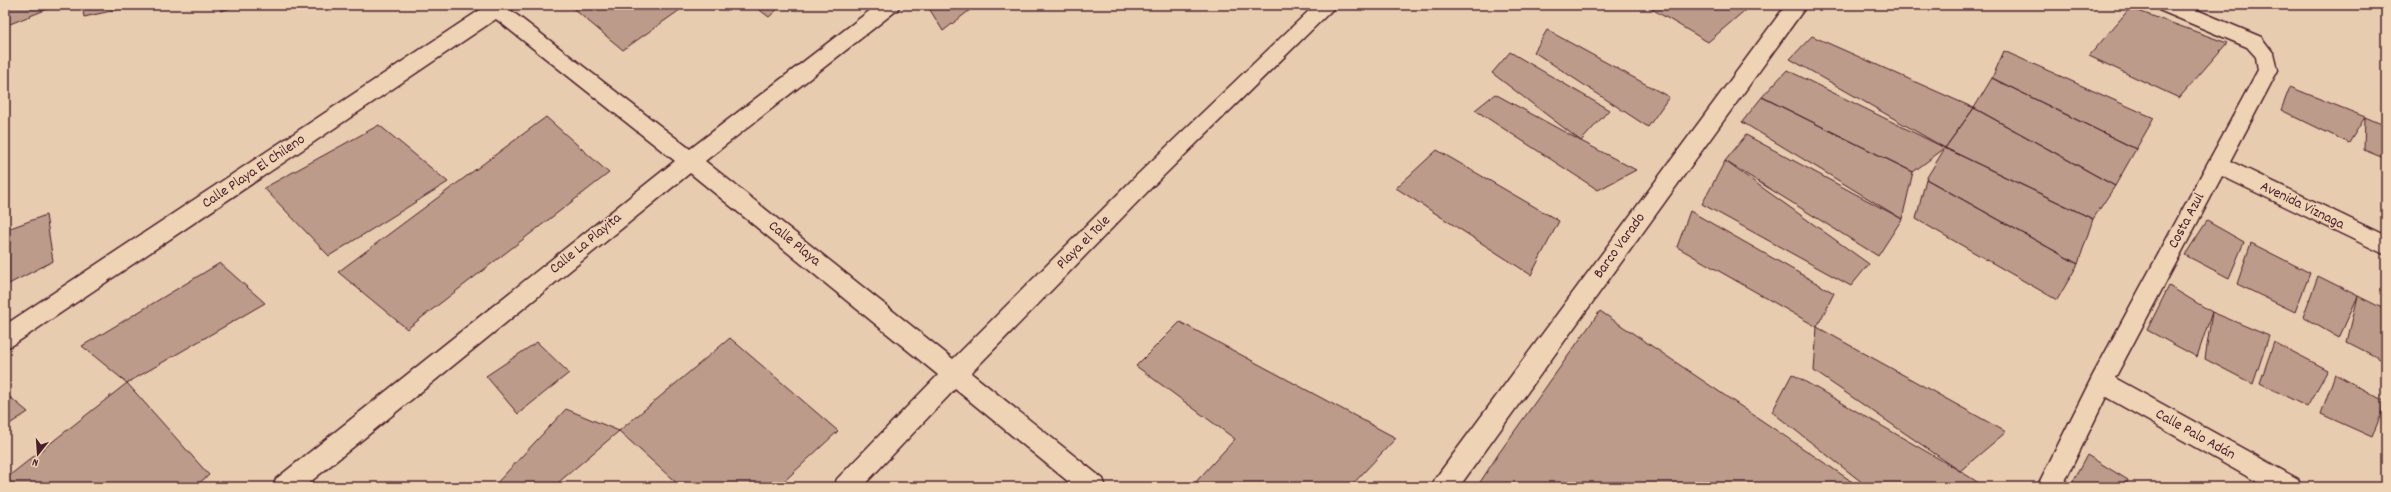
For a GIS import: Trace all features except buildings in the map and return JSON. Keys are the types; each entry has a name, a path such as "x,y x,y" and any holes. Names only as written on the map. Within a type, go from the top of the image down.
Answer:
{"street":[{"name":"Calle La Playita","path":"285,487 690,161 890,5"},
{"name":"Playa el Tole","path":"846,487 954,375 1250,77 1327,5"},
{"name":"Barco Varado","path":"1444,487 1797,5"},
{"name":"Costa Azul","path":"2049,487 2101,382 2268,70 2268,60 2254,42 2166,5"},
{"name":"Calle Playa","path":"497,6 1094,487"},
{"name":"Calle Playa El Chileno","path":"5,338 497,6"},
{"name":"Avenida Viznaga","path":"2218,165 2386,246"},
{"name":"Calle Palo Adán","path":"2101,382 2289,487"}]}
